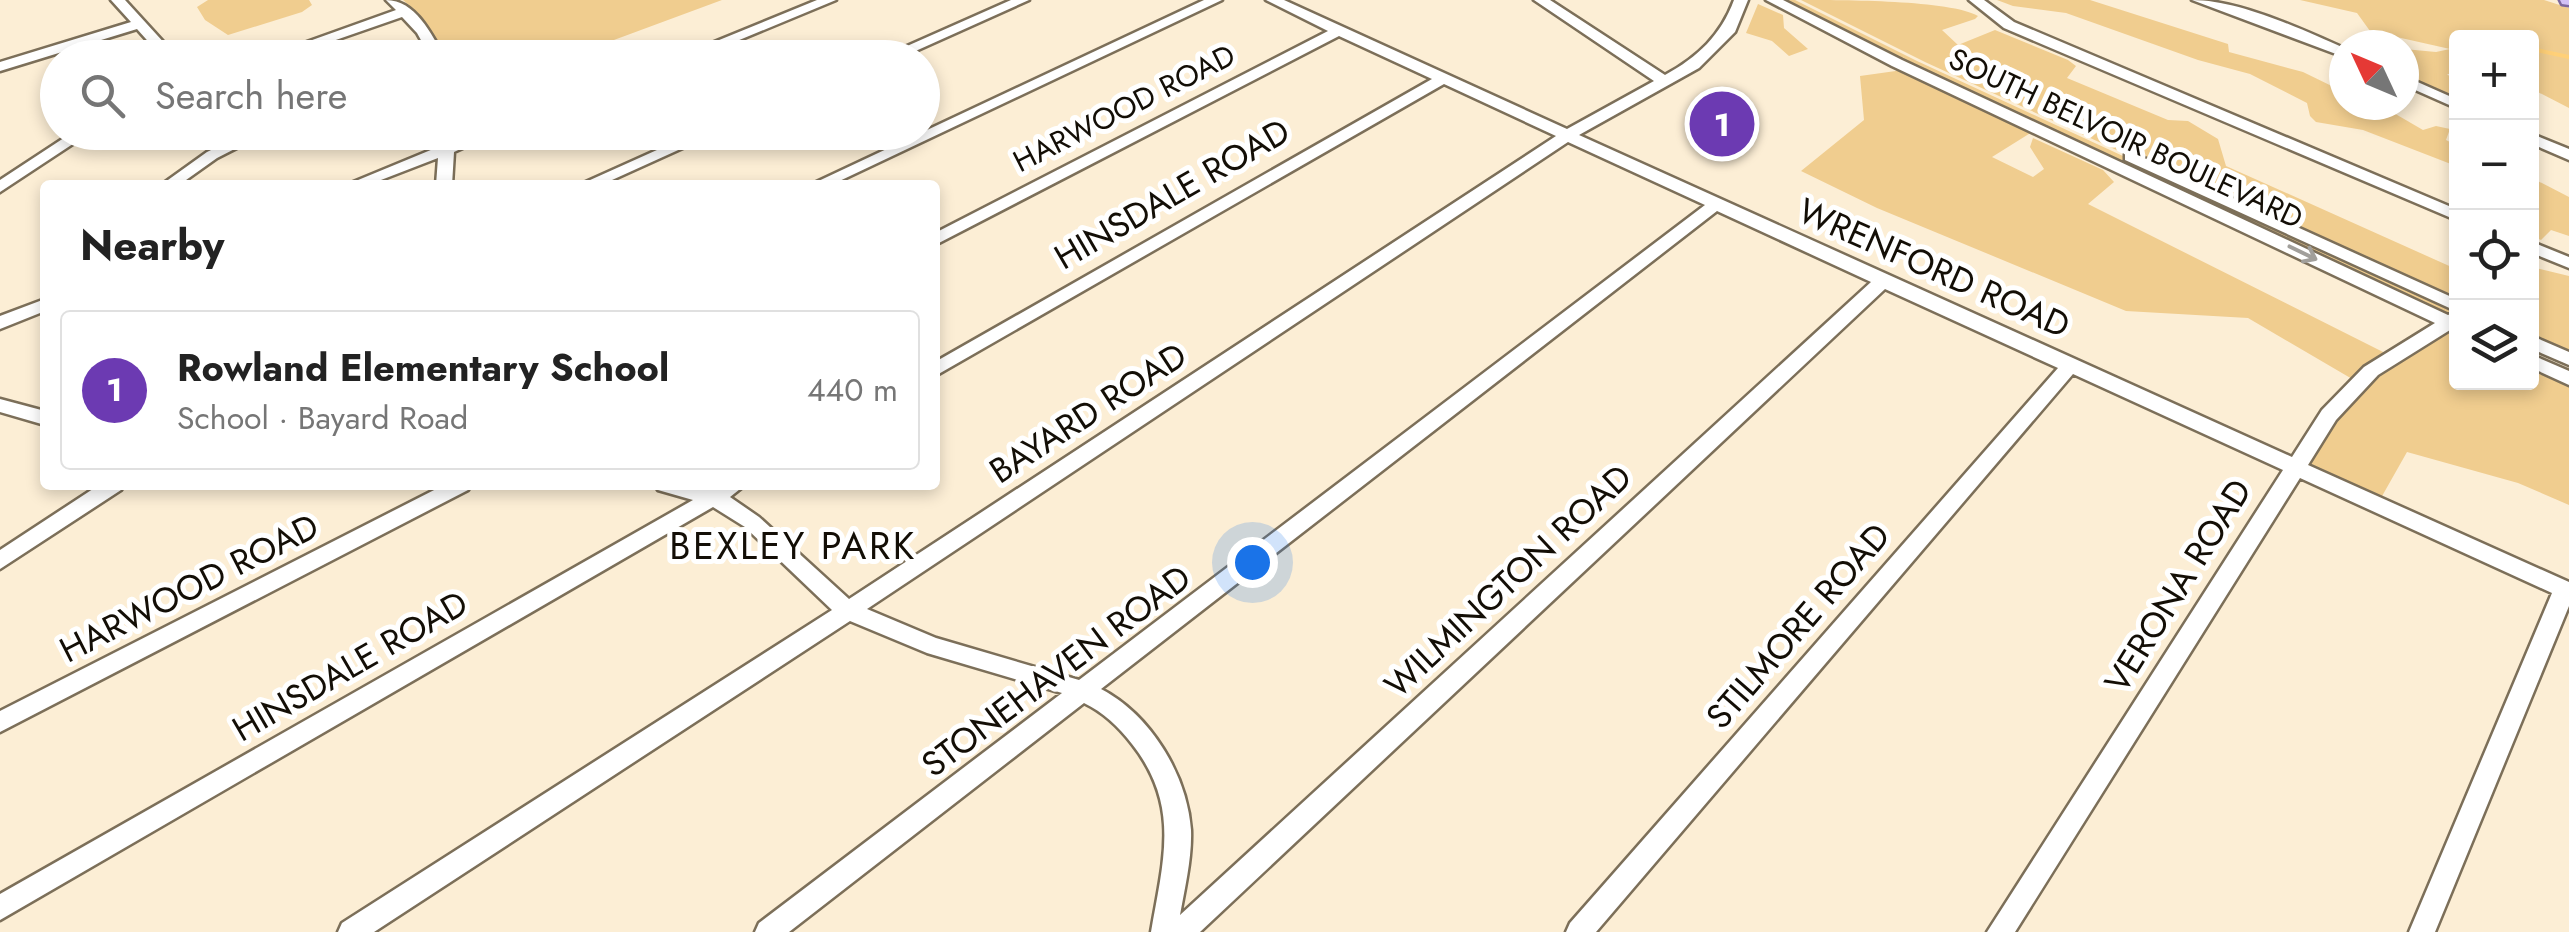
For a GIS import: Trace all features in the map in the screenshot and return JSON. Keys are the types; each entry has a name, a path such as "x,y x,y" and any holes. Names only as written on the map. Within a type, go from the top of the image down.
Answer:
{"street":[{"path":"118,0 155,40"},
{"path":"393,0 407,11 426,40"},
{"path":"728,40 829,0"},
{"path":"929,40 1022,0"},
{"path":"940,128 1215,0"},
{"name":"WRENFORD ROAD","path":"1273,0 1883,282 2567,590"},
{"path":"1540,0 1665,82"},
{"name":"BAYARD ROAD","path":"351,932 848,610 1566,136 1665,82 1718,45 1741,0"},
{"name":"SOUTH BELVOIR BOULEVARD","path":"1773,0 1897,63 2449,316"},
{"name":"SOUTH BELVOIR BOULEVARD","path":"1801,0 2449,316"},
{"path":"1976,0 2008,25 2449,212"},
{"path":"2199,0 2329,46"},
{"path":"321,40 407,11"},
{"path":"88,40 140,24"},
{"name":"HARWOOD ROAD","path":"940,237 1340,30"},
{"path":"0,67 40,55"},
{"name":"HINSDALE ROAD","path":"940,367 1444,78"},
{"path":"2419,87 2449,101"},
{"path":"2539,142 2569,156"},
{"path":"0,187 8,175 52,150"},
{"path":"176,180 224,150"},
{"path":"364,180 427,150"},
{"path":"444,180 446,150"},
{"path":"599,180 669,150"},
{"path":"829,180 893,150"},
{"name":"STONEHAVEN ROAD","path":"768,932 1716,204"},
{"path":"2539,250 2569,263"},
{"name":"WILMINGTON ROAD","path":"1180,932 1883,282"},
{"path":"0,323 40,307"},
{"name":"VERONA ROAD","path":"2000,932 2328,415 2371,371 2449,321"},
{"path":"2539,345 2569,359"},
{"path":"2539,364 2569,379"},
{"name":"STILMORE ROAD","path":"1579,932 2070,366"},
{"path":"0,405 40,417"},
{"path":"0,561 106,490"},
{"name":"HARWOOD ROAD","path":"0,722 451,490"},
{"path":"684,490 713,498 737,511 848,610 951,654 1084,691 1122,718 1161,767 1176,802 1179,829 1164,932"},
{"name":"HINSDALE ROAD","path":"0,908 727,490"},
{"path":"2422,932 2567,590"}],"shaded area":[{"path":"208,0 309,0 312,5 302,12 228,35 205,20 197,7"},
{"path":"403,0 722,0 614,40 436,40 419,14"},
{"path":"1778,0 1795,0 1917,61 2448,306 2449,314 2443,314 1897,60"},
{"path":"1801,0 1921,4 1978,16 1942,30 1958,45 1995,30 2068,60 2076,66 2067,78 2168,120 2188,121 2218,139 2226,166 2449,266 2449,303 1925,62"},
{"path":"1997,0 2090,0 2228,44 2229,52 2303,72 2329,85 2329,120 2406,120 2423,130 2436,126 2449,129 2449,163 2363,130 2316,122 2307,103 2250,74 2198,60 2066,13"},
{"path":"2300,0 2544,0 2569,8 2569,108 2539,93 2539,30 2449,30 2449,49 2419,42 2419,30 2369,30 2357,13"},
{"path":"1758,4 1783,15 1784,28 1808,49 1789,56 1772,41 1746,33"},
{"path":"2449,49 2449,98 2419,85 2419,50"},
{"path":"1910,69 2037,129 1992,157 2033,177 2044,169 2030,147 2033,138 2103,170 2114,182 2088,204 2393,357 2449,322 2449,390 2539,390 2539,364 2569,379 2569,505 2518,483 2407,452 2377,505 2295,468 2359,383 2248,318 2126,311 1877,208 1801,171 1864,120 1860,76"},
{"path":"2539,182 2569,197 2569,236 2551,230 2541,240"},
{"path":"2539,269 2569,276 2569,359 2539,345"}],"waterway":[{"path":"2539,51 2569,57"}],"place":[{"name":"Rowland Elementary School","path":"1722,124"}],"district":[{"name":"BEXLEY PARK","path":"793,545"}]}
